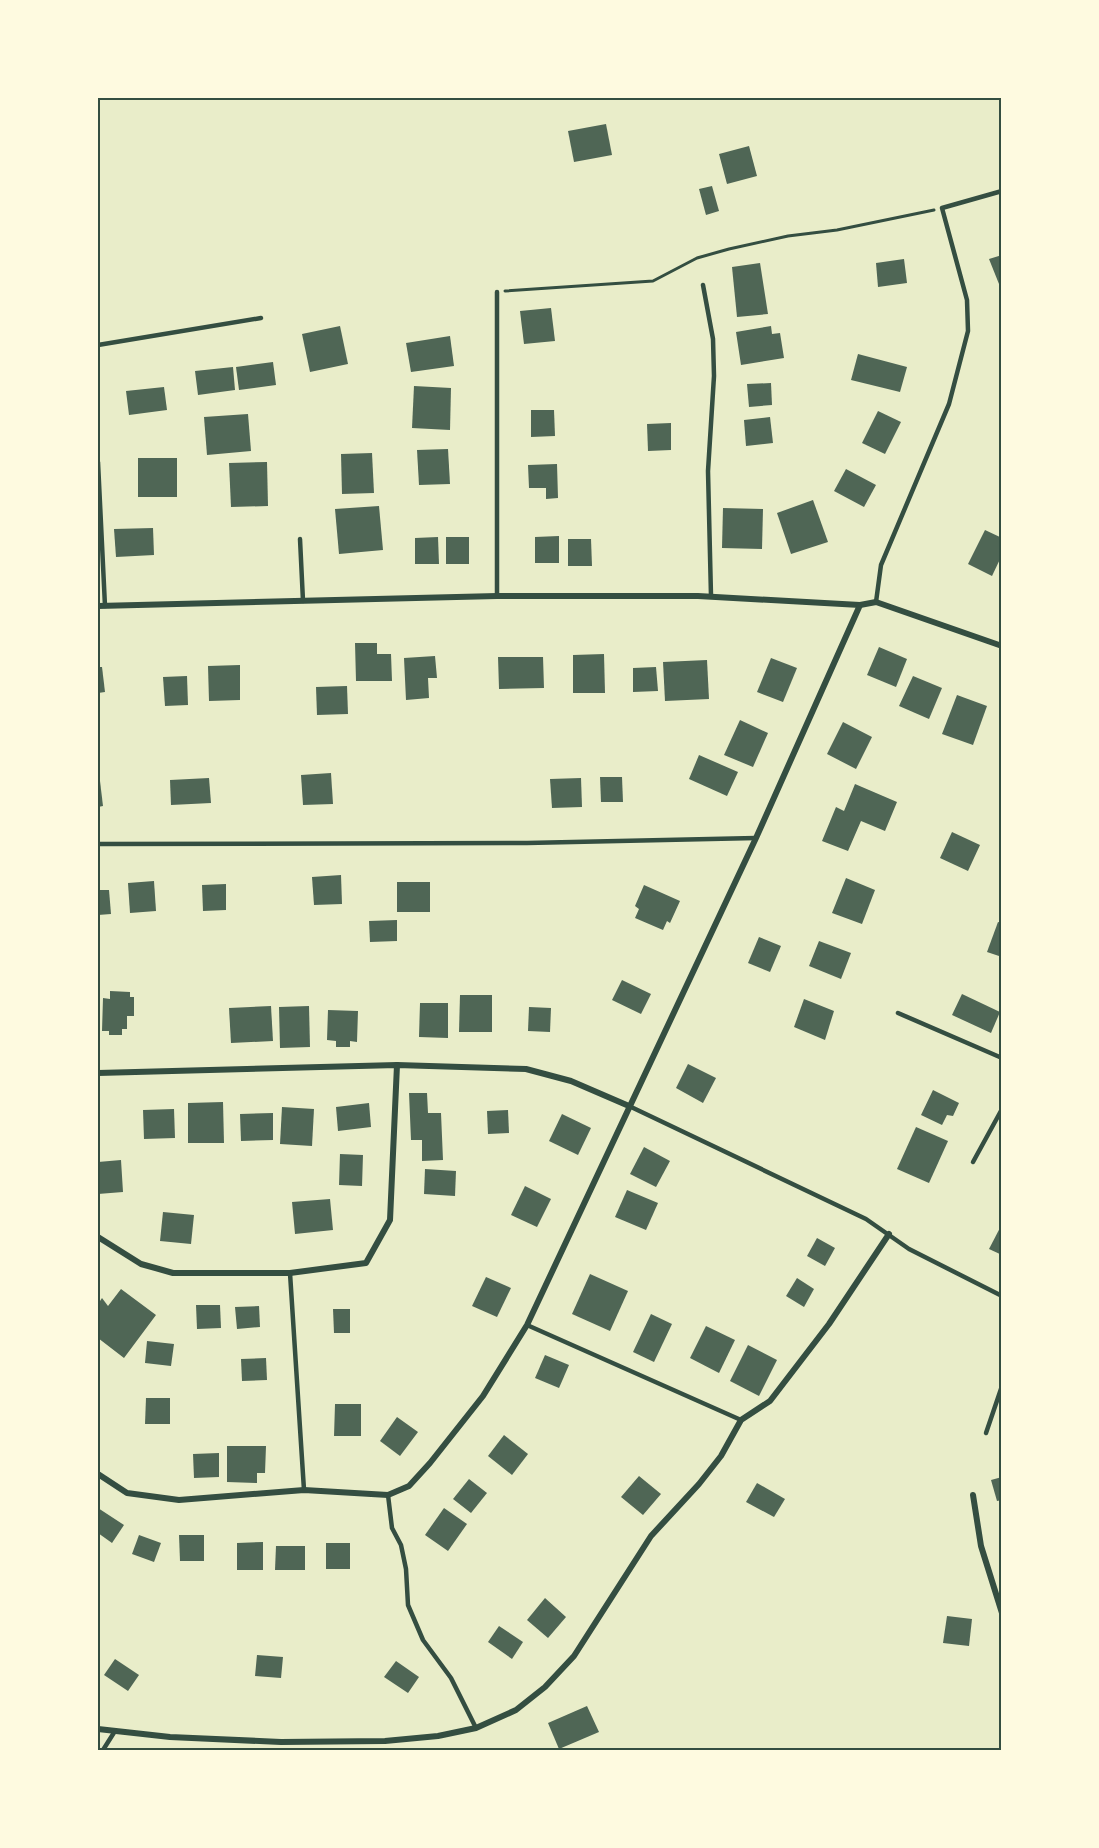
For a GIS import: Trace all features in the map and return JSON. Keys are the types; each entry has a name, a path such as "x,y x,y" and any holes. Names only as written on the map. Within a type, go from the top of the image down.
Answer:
{"street":[{"path":"98,606 497,596 711,596 860,605 876,602 1002,646"},
{"path":"98,1474 127,1493 179,1500 304,1490 388,1495 409,1486 430,1463 483,1396 527,1325 756,838 860,605"},
{"path":"98,1073 397,1065 526,1069 571,1081 629,1106"},
{"path":"98,1238 141,1264 173,1273 290,1273 366,1263 390,1220 397,1065"},
{"path":"98,1729 170,1737 281,1742 385,1742 438,1736 476,1728 516,1710 545,1687 574,1656 651,1536 721,1456 741,1420 770,1401 829,1324 889,1234"},
{"path":"973,1495 981,1545 1002,1613"}],"lane":[{"path":"876,602 881,565 950,404 968,331 968,300 942,208 1002,191"},
{"path":"703,285 713,339 714,367 708,471 711,596"},
{"path":"497,292 497,596"},
{"path":"98,345 261,318"},
{"path":"98,462 105,606"},
{"path":"300,539 303,601"},
{"path":"98,844 527,843 756,838"},
{"path":"898,1013 1002,1058"},
{"path":"629,1106 866,1219 909,1249 1002,1296"},
{"path":"973,1162 1002,1109"},
{"path":"290,1273 304,1490"},
{"path":"527,1325 741,1420"},
{"path":"986,1433 1002,1386"},
{"path":"388,1495 392,1528 401,1545 406,1569 408,1605 423,1640 451,1678 476,1728"},
{"path":"103,1750 115,1731"}],"path":[{"path":"497,292 653,281 697,258 729,249 942,208"}],"building":[{"path":"606,124 612,155 574,162 568,131"},
{"path":"749,146 757,176 727,184 719,154"},
{"path":"712,186 719,211 706,215 699,189"},
{"path":"1002,255 1002,283 999,284 989,259"},
{"path":"904,259 907,283 878,287 876,263"},
{"path":"760,263 768,314 737,317 732,267"},
{"path":"551,308 555,341 524,344 520,311"},
{"path":"340,326 348,364 310,372 302,334"},
{"path":"771,326 772,334 780,333 784,358 741,365 736,332"},
{"path":"450,336 454,366 411,372 406,343"},
{"path":"858,354 907,367 900,392 851,380"},
{"path":"273,362 276,385 239,390 236,367"},
{"path":"233,367 235,390 198,395 195,371"},
{"path":"771,383 772,405 749,407 747,384"},
{"path":"414,386 451,388 450,430 412,428"},
{"path":"164,387 167,410 129,415 126,391"},
{"path":"531,410 554,410 555,436 531,437"},
{"path":"878,411 901,422 885,454 862,443"},
{"path":"248,414 251,451 207,455 204,417"},
{"path":"770,417 773,443 746,446 744,420"},
{"path":"671,423 671,450 648,451 647,424"},
{"path":"448,449 450,484 419,485 417,450"},
{"path":"372,453 374,493 342,494 341,454"},
{"path":"138,458 177,458 177,497 138,497"},
{"path":"267,462 268,506 231,507 229,463"},
{"path":"557,464 558,498 546,499 546,488 529,488 528,465"},
{"path":"846,469 876,485 864,507 834,491"},
{"path":"813,500 828,542 791,554 777,513"},
{"path":"379,506 383,550 339,554 335,509"},
{"path":"723,508 763,509 762,549 722,548"},
{"path":"153,528 154,555 116,557 114,529"},
{"path":"985,530 1002,538 1002,555 992,576 968,564"},
{"path":"559,536 559,563 535,563 535,537"},
{"path":"438,537 439,564 415,564 415,538"},
{"path":"446,537 469,537 469,564 446,564"},
{"path":"568,539 591,539 592,566 568,566"},
{"path":"355,643 377,643 377,654 391,654 392,681 356,681"},
{"path":"879,647 907,659 896,687 867,675"},
{"path":"604,654 605,693 573,693 573,655"},
{"path":"435,656 437,678 428,678 429,698 406,700 404,658"},
{"path":"498,657 543,657 544,688 499,689"},
{"path":"771,658 797,668 783,702 757,692"},
{"path":"707,660 709,699 665,701 663,662"},
{"path":"240,665 240,700 209,701 208,666"},
{"path":"98,667 102,667 105,692 98,693"},
{"path":"656,667 658,691 633,692 633,668"},
{"path":"187,676 188,705 165,706 163,677"},
{"path":"913,676 942,688 929,719 899,706"},
{"path":"347,686 348,714 317,715 316,687"},
{"path":"957,695 987,706 973,745 942,734"},
{"path":"740,720 768,733 753,767 724,755"},
{"path":"843,722 872,737 856,769 827,754"},
{"path":"699,755 738,772 727,796 689,779"},
{"path":"331,773 333,804 303,805 301,775"},
{"path":"600,777 622,777 623,802 601,802"},
{"path":"209,778 211,803 171,805 170,780"},
{"path":"581,778 582,807 552,808 550,779"},
{"path":"98,781 100,781 103,806 98,807"},
{"path":"855,784 897,802 885,831 861,821 848,851 822,841 836,807 844,811"},
{"path":"952,832 980,845 968,871 940,858"},
{"path":"341,875 342,904 314,905 312,877"},
{"path":"846,878 875,890 862,924 832,913"},
{"path":"154,881 156,911 130,913 128,883"},
{"path":"397,882 430,882 430,912 397,912"},
{"path":"226,884 226,910 203,911 202,885"},
{"path":"644,885 680,901 670,923 667,921 663,930 635,918 639,909 635,906"},
{"path":"98,890 109,890 111,914 98,915"},
{"path":"397,920 397,941 370,942 369,921"},
{"path":"998,922 1002,923 1002,957 987,952"},
{"path":"759,937 781,946 770,972 748,963"},
{"path":"819,941 851,953 841,979 809,966"},
{"path":"622,980 651,994 641,1014 612,1000"},
{"path":"110,991 130,992 130,997 134,997 134,1016 127,1016 127,1029 122,1029 122,1035 109,1035 109,1031 102,1031 103,998 110,999"},
{"path":"962,994 1000,1012 991,1033 952,1015"},
{"path":"460,995 492,995 492,1032 459,1032"},
{"path":"804,999 834,1011 825,1040 794,1027"},
{"path":"420,1003 448,1003 448,1038 419,1037"},
{"path":"271,1006 273,1041 231,1043 229,1008"},
{"path":"309,1006 310,1047 280,1048 279,1007"},
{"path":"529,1007 551,1008 550,1032 528,1031"},
{"path":"328,1010 358,1011 357,1042 350,1041 350,1047 336,1047 336,1041 327,1040"},
{"path":"688,1064 716,1078 703,1103 676,1088"},
{"path":"933,1090 959,1103 953,1116 947,1115 942,1125 921,1115"},
{"path":"409,1093 427,1093 428,1113 441,1113 443,1160 422,1161 422,1140 411,1140"},
{"path":"223,1102 224,1143 188,1143 188,1103"},
{"path":"369,1103 371,1127 338,1131 336,1107"},
{"path":"282,1107 314,1109 312,1146 280,1144"},
{"path":"174,1109 175,1138 144,1139 143,1110"},
{"path":"508,1110 509,1133 488,1134 487,1111"},
{"path":"273,1113 273,1140 241,1141 240,1114"},
{"path":"562,1114 591,1128 578,1155 549,1141"},
{"path":"916,1127 948,1141 929,1183 897,1169"},
{"path":"644,1147 670,1161 656,1187 630,1174"},
{"path":"340,1154 363,1155 362,1186 339,1185"},
{"path":"121,1160 123,1192 98,1194 98,1162"},
{"path":"425,1169 456,1171 455,1196 424,1194"},
{"path":"525,1186 551,1199 537,1227 511,1215"},
{"path":"627,1190 658,1203 646,1230 615,1217"},
{"path":"330,1199 333,1230 295,1234 292,1202"},
{"path":"163,1212 194,1215 191,1244 160,1241"},
{"path":"1002,1224 1002,1255 989,1249"},
{"path":"817,1238 835,1248 825,1266 807,1256"},
{"path":"590,1274 628,1291 610,1331 572,1314"},
{"path":"486,1277 511,1288 497,1317 472,1306"},
{"path":"797,1278 814,1289 804,1307 786,1296"},
{"path":"121,1289 156,1315 124,1358 98,1338 98,1304 102,1298 108,1306"},
{"path":"196,1305 220,1305 221,1328 197,1329"},
{"path":"259,1306 260,1327 237,1329 235,1307"},
{"path":"333,1309 350,1309 350,1333 334,1333"},
{"path":"651,1314 672,1324 654,1362 633,1352"},
{"path":"706,1326 735,1340 719,1373 690,1358"},
{"path":"147,1341 174,1344 171,1366 145,1363"},
{"path":"748,1345 777,1360 759,1396 730,1381"},
{"path":"545,1355 569,1365 559,1388 535,1378"},
{"path":"266,1358 267,1380 242,1381 241,1359"},
{"path":"146,1398 170,1398 170,1424 145,1424"},
{"path":"335,1404 361,1404 361,1436 334,1436"},
{"path":"397,1417 418,1432 400,1456 380,1441"},
{"path":"504,1435 528,1454 512,1475 488,1456"},
{"path":"227,1446 266,1446 265,1473 257,1473 257,1483 227,1482"},
{"path":"219,1453 219,1477 194,1478 193,1454"},
{"path":"639,1476 661,1494 643,1515 621,1497"},
{"path":"1002,1477 1002,1500 997,1501 991,1480"},
{"path":"469,1479 487,1493 471,1513 453,1499"},
{"path":"757,1483 785,1499 774,1517 746,1502"},
{"path":"98,1508 124,1525 112,1543 98,1533"},
{"path":"444,1508 467,1524 448,1551 425,1535"},
{"path":"139,1535 161,1543 154,1562 132,1554"},
{"path":"179,1535 204,1535 204,1561 180,1561"},
{"path":"263,1542 263,1570 237,1570 237,1543"},
{"path":"326,1543 350,1543 350,1569 326,1569"},
{"path":"276,1546 305,1546 305,1570 275,1570"},
{"path":"545,1598 566,1617 548,1638 527,1620"},
{"path":"947,1616 972,1619 969,1646 943,1643"},
{"path":"499,1626 523,1642 512,1659 488,1642"},
{"path":"257,1655 283,1657 281,1678 255,1676"},
{"path":"115,1659 139,1675 128,1691 104,1675"},
{"path":"396,1661 419,1677 408,1693 384,1677"},
{"path":"587,1706 599,1732 559,1749 548,1723"}]}
